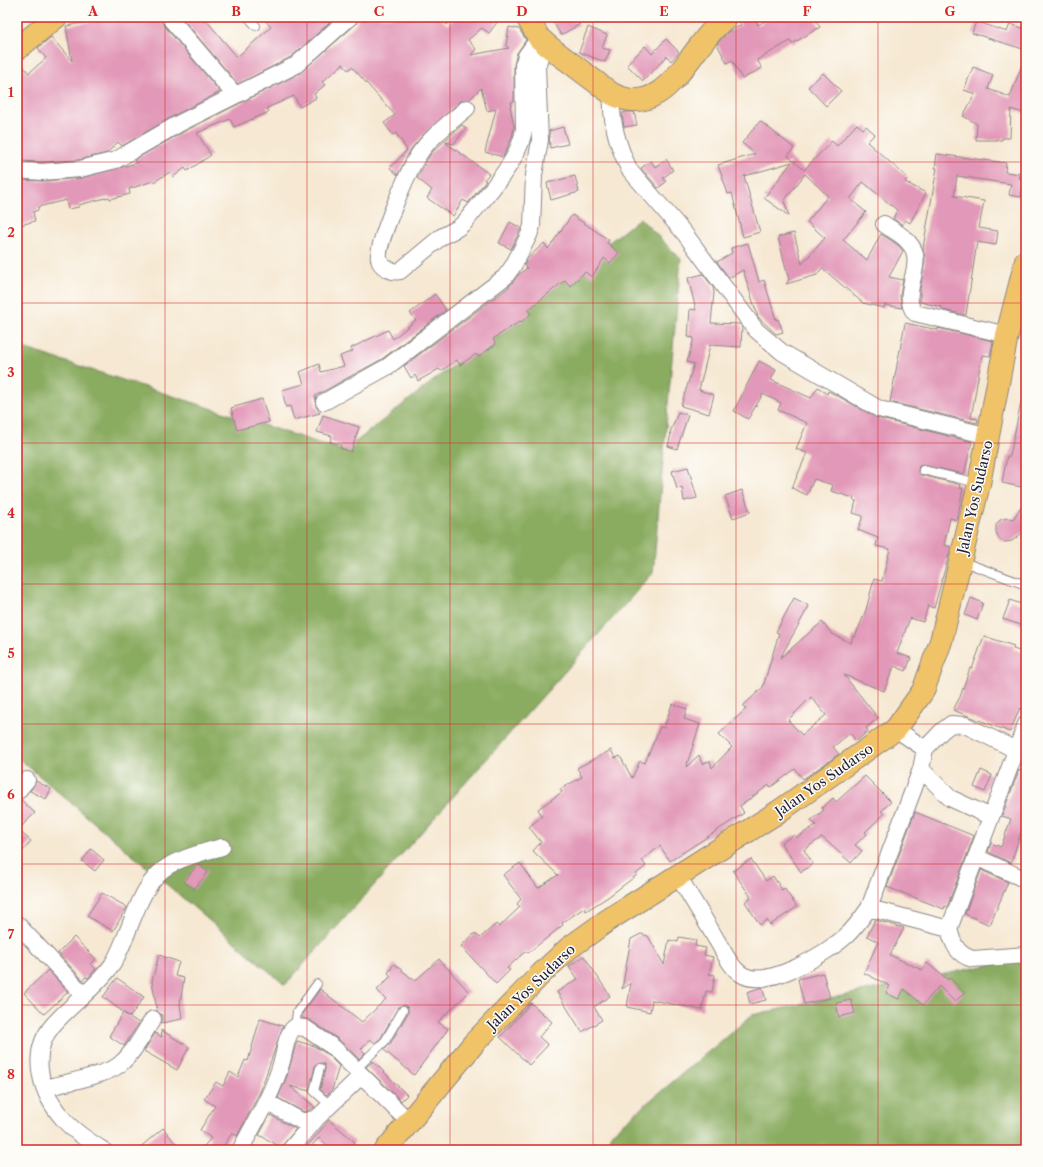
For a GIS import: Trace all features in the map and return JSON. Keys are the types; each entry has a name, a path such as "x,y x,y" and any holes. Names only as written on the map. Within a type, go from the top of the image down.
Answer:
{"highway":[{"path":"17,49 56,17"},
{"path":"527,17 544,42 612,94 622,100 631,101 653,96 664,89 676,78 715,27 726,17"},
{"name":"Jalan Yos Sudarso","path":"386,1150 475,1042 558,958 608,920 778,812 896,729 923,691 941,641 979,484 1007,335 1026,261"}],"street":[{"path":"169,17 235,95"},
{"path":"17,170 68,170 104,164 116,160 235,95 265,82 296,65 350,17"},
{"path":"467,108 426,144 412,166 390,218 378,257 380,264 392,272 400,271 441,237 466,222 517,154 523,137 524,128 523,65 530,49 544,42"},
{"path":"324,402 387,367 505,277 513,266 532,226 534,174 540,140 537,67 544,42"},
{"path":"612,94 610,108 613,124 623,157 629,169 685,234 756,330 782,352 880,409 989,436"},
{"path":"884,224 909,242 915,253 916,262 909,298 910,305 916,313 1007,335"},
{"path":"678,876 733,965 741,974 752,978 765,978 786,972 832,947 858,924 869,908 921,769 925,749 942,731 951,724 958,723 1016,750"},
{"path":"1026,724 949,929 953,943 958,952 965,957 973,959 1026,955"},
{"path":"896,729 925,749"},
{"path":"921,769 950,798 991,817"},
{"path":"17,792 27,780"},
{"path":"103,1150 66,1122 54,1108 45,1088 40,1071 39,1060 43,1041 53,1025 83,994 95,985 114,960 121,949 143,896 154,878 161,870 180,860 222,847"},
{"path":"976,857 1026,880"},
{"path":"869,908 949,929"},
{"path":"17,924 83,994"},
{"path":"45,1088 109,1070 120,1064 134,1048 153,1019"},
{"path":"240,1150 267,1102 281,1063 289,1034 295,1027 305,1028 333,1047 409,1122"},
{"path":"290,1150 358,1073"},
{"path":"267,1102 303,1122 317,1118"}],"lane":[{"path":"248,17 256,26"},
{"path":"923,470 979,484"},
{"path":"961,561 1026,585"},
{"path":"295,1027 297,1012 317,984"},
{"path":"358,1073 385,1041 403,1010"},
{"path":"320,1068 314,1090 330,1105"}],"green space":[{"path":"640,218 681,259 653,573 285,985 17,757 17,346 344,451"},
{"path":"1026,957 1026,1150 602,1150 614,1131 752,1015"}],"building":[{"path":"97,17 160,17 162,23 220,92 175,115 122,146 118,142 107,153 78,160 42,162 17,161 17,61 19,61 29,73 46,58 38,48 51,37 72,61 66,26 100,20"},
{"path":"181,17 199,17 203,22 206,20 237,57 271,27 262,17 336,17 291,57 238,84"},
{"path":"359,17 440,17 447,25 456,17 501,17 489,33 482,28 468,40 476,49 471,55 509,48 506,46 509,27 519,29 526,40 517,53 514,65 514,101 511,102 512,105 510,106 514,127 512,137 503,157 485,152 496,109 487,111 481,88 470,99 461,101 423,135 411,149 398,175 390,168 407,150 396,133 393,135 384,123 395,115 352,67 348,70 343,64 322,82 325,85 314,94 316,98 300,107 294,96 267,108 269,112 234,127 230,119 197,133 211,155 187,171 185,168 173,177 170,172 154,182 153,181 129,189 130,194 110,199 109,197 79,205 79,207 68,209 66,200 38,207 38,210 33,212 35,221 17,226 17,180 43,181 81,178 137,163 134,160 185,131 300,73 356,24"},
{"path":"550,17 560,17 580,24 561,35"},
{"path":"747,17 754,17 758,25 772,17 814,17 820,27 792,44 790,41 757,60 762,68 742,79 732,60 727,63 717,44 728,32 741,25 739,21"},
{"path":"976,21 1007,32 1010,24 1026,29 1026,50 972,33"},
{"path":"588,27 607,35 602,48 610,50 605,62 579,52"},
{"path":"666,39 679,52 671,61 667,56 643,81 627,65 645,46 652,54"},
{"path":"1025,57 1026,114 1011,109 1010,138 1002,138 1002,140 976,140 977,124 963,116 975,94 964,90 973,67 993,75 988,89 1010,97"},
{"path":"823,73 841,91 826,106 808,87"},
{"path":"634,112 637,125 624,127 622,113"},
{"path":"760,121 794,148 788,156 804,170 832,141 837,146 857,124 863,129 866,126 875,134 867,142 908,178 905,182 926,193 910,223 905,220 903,225 893,219 897,210 863,182 850,199 866,212 843,240 867,260 881,234 898,245 903,251 889,277 903,280 900,296 902,308 885,305 884,308 863,303 822,268 817,275 786,284 789,280 778,237 794,233 802,264 825,238 807,222 828,196 805,174 784,201 789,216 764,198 792,162 744,176 760,232 743,237 732,193 728,194 718,165 755,154 742,143"},
{"path":"462,125 466,128 454,144 445,142 489,174 484,180 486,181 468,203 463,200 453,216 427,198 432,190 417,178 431,153"},
{"path":"563,127 568,144 550,148 549,131"},
{"path":"937,154 1006,163 1005,172 1020,174 1019,178 1024,179 1021,197 1009,195 1011,184 957,176 954,196 984,201 979,228 998,231 996,245 977,242 966,315 942,310 942,307 920,302 920,289 925,260 923,248 937,168 935,168"},
{"path":"666,159 673,170 663,178 666,182 658,188 641,168 651,161 655,167"},
{"path":"575,176 579,192 551,200 547,183"},
{"path":"572,215 609,240 607,243 619,253 610,263 604,258 592,277 585,272 570,286 565,280 528,310 531,314 493,339 496,344 478,357 476,354 460,365 457,360 441,371 439,369 418,381 415,375 411,378 404,366 509,287 518,275 527,268 524,265 528,258 544,243 548,249"},
{"path":"510,222 521,228 511,249 499,243"},
{"path":"748,243 759,282 764,280 776,320 778,319 783,332 776,334 758,317 743,270 729,278 717,262 732,253 731,248"},
{"path":"703,274 713,287 714,293 711,323 740,324 742,327 741,347 710,345 699,390 714,395 709,414 681,406 694,364 687,362 694,338 688,337 690,309 696,310 688,278"},
{"path":"435,294 446,310 382,359 315,396 316,406 320,413 294,420 290,406 286,407 282,390 304,384 300,372 319,364 321,372 344,366 340,356 353,351 351,348 388,330 393,339 416,320 410,313"},
{"path":"905,323 938,330 938,328 993,341 990,356 982,355 971,418 978,419 977,423 890,402"},
{"path":"759,361 776,370 771,380 811,398 818,387 827,394 828,391 877,418 972,442 964,474 924,465 919,466 918,469 921,475 961,485 960,488 963,489 957,520 950,518 944,545 951,547 934,608 928,606 923,622 910,618 897,653 911,658 906,671 894,666 884,691 844,675 878,718 866,728 868,731 856,741 850,733 833,747 839,754 803,779 795,769 771,787 769,785 740,806 744,813 670,861 660,846 642,860 646,866 636,874 637,875 608,897 586,911 584,908 562,923 563,925 528,953 526,951 507,968 510,970 496,984 461,946 475,933 480,938 496,924 499,927 520,907 517,904 521,899 503,875 520,863 538,888 558,875 533,851 541,842 529,827 542,816 538,809 562,792 560,789 582,777 577,768 611,750 615,758 620,756 632,778 640,761 645,763 660,727 664,728 672,704 687,709 684,719 700,724 686,767 699,755 702,764 710,761 712,768 732,747 719,734 746,709 743,706 763,687 779,633 776,632 794,598 809,606 780,658 822,622 832,634 851,643 866,610 874,579 882,581 890,549 876,546 878,538 858,530 863,516 853,513 856,501 853,500 854,498 831,491 833,485 814,479 807,495 792,488 807,453 796,449 807,423 778,410 781,403 763,394 748,419 734,411","holes":["811,697 826,715 802,735 788,720"]},
{"path":"262,399 269,422 237,430 231,408"},
{"path":"1021,402 1026,402 1026,488 1002,483 1007,456 1010,456"},
{"path":"678,412 688,415 677,449 668,446 670,433"},
{"path":"323,415 359,427 351,452 340,448 341,445 330,442 332,436 317,432"},
{"path":"688,467 697,498 684,501 682,487 677,489 672,471"},
{"path":"742,490 750,512 733,518 725,496"},
{"path":"1026,501 1026,530 1012,541 1005,542 999,539 996,532 996,525 1000,520 1007,518 1013,519"},
{"path":"971,598 983,603 977,620 965,615"},
{"path":"1010,600 1026,606 1026,627 1003,619"},
{"path":"984,636 1014,646 1013,649 1026,653 1026,700 1023,709 1020,708 1010,732 953,710 960,697 970,668 972,669"},
{"path":"981,770 992,775 985,792 974,787"},
{"path":"1019,770 1026,773 1026,817 1011,863 988,852 991,843 1001,847 1011,819 1002,816"},
{"path":"865,776 891,802 881,811 884,814 865,832 867,834 855,845 862,851 851,863 822,837 804,850 813,864 801,872 781,843 794,835 796,838 816,825 811,820 824,810 822,808 833,798 836,802"},
{"path":"36,781 51,789 46,799 30,791"},
{"path":"21,800 35,813 18,830 31,841 17,858 17,801"},
{"path":"915,812 974,836 947,907 945,906 944,909 887,887"},
{"path":"91,849 104,860 95,871 82,861"},
{"path":"751,859 766,881 773,876 782,890 784,888 797,907 770,925 767,920 760,925 745,902 751,897 733,871"},
{"path":"198,864 208,872 194,889 184,882"},
{"path":"981,870 1008,882 990,925 965,914"},
{"path":"102,893 127,907 113,931 87,916"},
{"path":"875,920 904,928 890,955 922,970 927,963 948,980 950,978 964,993 955,1002 939,986 923,1005 904,989 899,999 886,993 890,986 864,973 878,942 867,936"},
{"path":"641,934 648,936 664,965 669,940 678,942 679,937 696,940 695,946 706,948 704,955 713,957 709,974 715,975 712,992 706,991 702,1010 652,1000 650,1012 627,1007 631,983 622,989 631,939"},
{"path":"74,937 96,959 91,964 96,969 88,978 86,977 83,980 58,953"},
{"path":"159,955 179,962 175,976 184,978 180,1004 182,1019 162,1023 162,1015 157,1011 152,981"},
{"path":"584,956 610,996 594,1007 602,1020 582,1032 557,992 578,979 569,966"},
{"path":"439,959 469,992 438,1022 448,1029 414,1075 384,1050 390,1044 408,1013 408,1008 405,1005 398,1007 381,1038 375,1043 370,1039 361,1049 365,1053 359,1059 338,1039 310,1020 302,1018 302,1014 320,989 362,1022 386,999 377,990 391,976 388,973 394,964 415,981"},
{"path":"48,970 68,992 44,1014 24,993"},
{"path":"823,973 830,998 804,1004 798,979"},
{"path":"117,978 144,997 130,1017 103,997"},
{"path":"762,987 766,1000 750,1004 747,992"},
{"path":"851,1000 855,1013 839,1017 836,1003"},
{"path":"531,1003 552,1022 539,1037 548,1045 529,1065 500,1037"},
{"path":"123,1013 139,1023 124,1046 109,1036"},
{"path":"260,1019 283,1026 260,1092 237,1136 232,1133 221,1150 201,1150 211,1138 200,1130 215,1106 204,1099 216,1082 223,1086 230,1072 238,1077 245,1060 248,1061"},
{"path":"161,1030 189,1047 177,1070 144,1051 155,1033 162,1037"},
{"path":"297,1041 314,1046 327,1054 339,1066 332,1090 327,1095 320,1089 325,1069 324,1064 321,1063 315,1066 309,1091 290,1086 315,1107 304,1112 278,1098 287,1076"},
{"path":"373,1061 407,1095 401,1101 366,1067"},
{"path":"270,1115 296,1129 281,1147 259,1135"},
{"path":"329,1120 355,1142 348,1150 333,1150 319,1138 308,1150 304,1150"},
{"path":"163,1128 181,1150 137,1150"}]}
